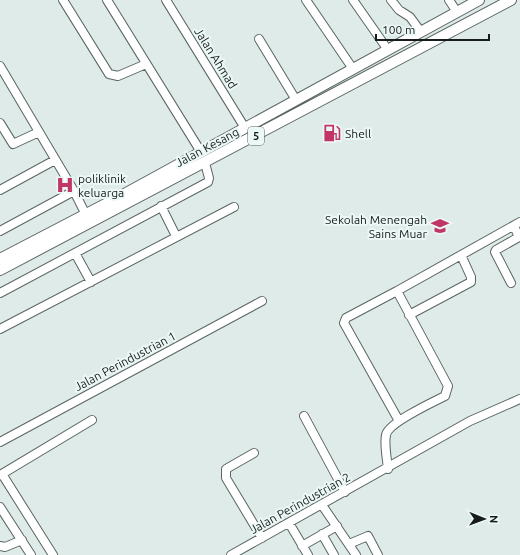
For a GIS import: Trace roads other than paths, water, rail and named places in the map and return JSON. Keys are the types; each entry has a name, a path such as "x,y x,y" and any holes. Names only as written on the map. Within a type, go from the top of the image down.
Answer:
{"main road":[{"name":"Jalan Kesang","path":"0,270 206,167 511,0"},
{"name":"Jalan Kesang","path":"0,259 85,213 119,197 476,1"}],"street":[{"path":"63,0 109,74 118,76 146,64"},
{"path":"107,0 201,152"},
{"name":"Jalan Ahmad","path":"166,0 245,128"},
{"path":"306,0 353,69"},
{"path":"353,0 388,50"},
{"path":"391,0 399,10 410,17 421,32"},
{"path":"449,0 457,12"},
{"path":"259,39 296,100"},
{"path":"0,66 74,191 85,213"},
{"path":"0,123 13,144 39,132"},
{"path":"0,190 55,160"},
{"path":"0,293 208,182 206,167"},
{"path":"0,231 74,191"},
{"path":"161,206 176,236"},
{"path":"0,329 234,207"},
{"path":"399,421 344,323 346,318 517,224 519,239 495,252 510,283"},
{"path":"74,253 91,282"},
{"path":"409,315 470,282 471,277 461,255"},
{"path":"384,471 386,434 388,430 399,421 445,396 448,390 448,386 397,291"},
{"name":"Jalan Perindustrian 1","path":"0,442 262,301"},
{"name":"Jalan Perindustrian 2","path":"231,555 384,471 470,421 520,399"},
{"path":"304,416 345,492"},
{"path":"53,555 1,475 92,420"},
{"path":"254,453 226,469 225,474 262,538"},
{"path":"322,505 356,555"},
{"path":"0,507 31,555"},
{"path":"289,523 308,555"},
{"path":"302,546 337,526"},
{"path":"322,534 334,555"},
{"path":"349,544 368,536 378,555"},
{"path":"0,546 5,547 22,540"}],"place":[{"name":"Shell","path":"332,133"},
{"name":"poliklinik keluarga","path":"65,185"},
{"name":"Sekolah Menengah Sains Muar","path":"440,226"}]}
